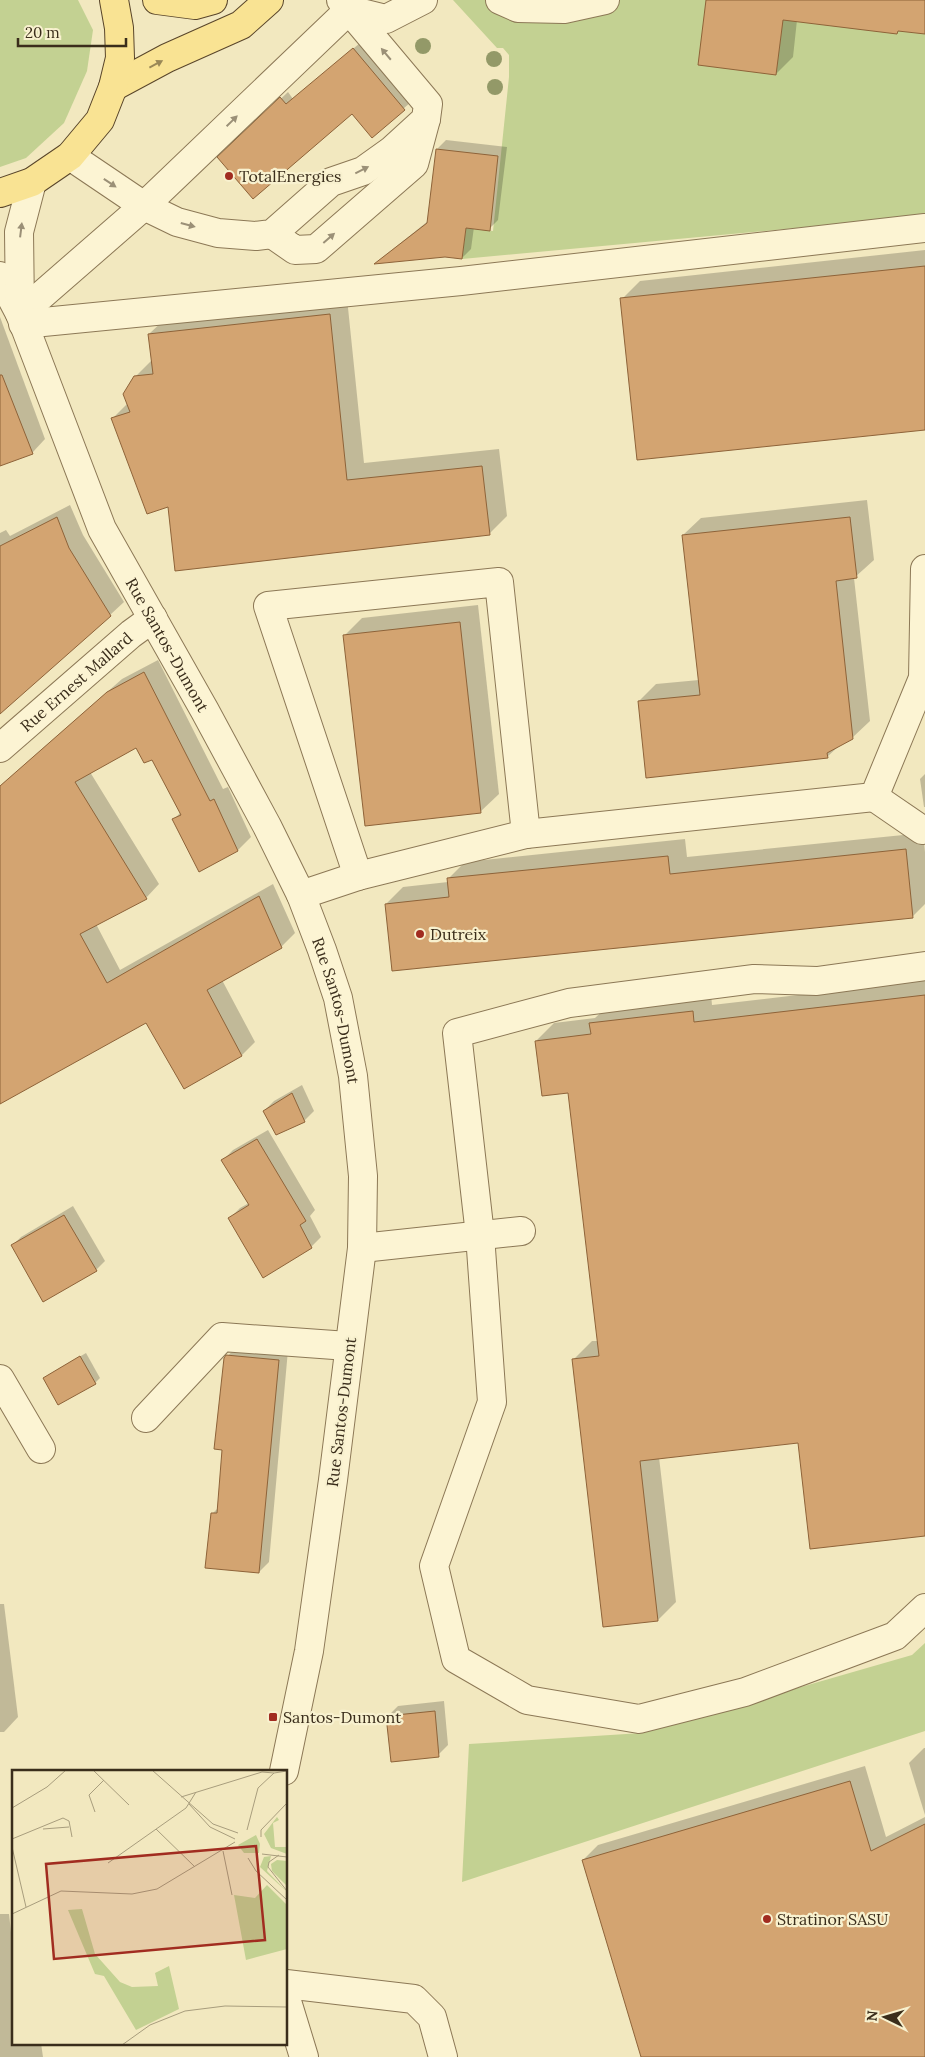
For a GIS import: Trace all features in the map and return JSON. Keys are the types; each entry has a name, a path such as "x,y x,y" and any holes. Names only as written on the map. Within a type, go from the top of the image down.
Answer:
{"main road":[{"path":"0,193 32,182 70,156 100,120 113,87 120,58 119,28 114,0"},
{"path":"157,0 195,5 213,0"},
{"path":"113,87 167,58 240,26 268,0"}],"street":[{"path":"345,5 386,18 423,0"},
{"path":"500,0 518,8 555,9 564,9 605,0"},
{"path":"272,234 296,250 316,249 414,164 428,104 345,5"},
{"path":"22,319 144,206 345,5"},
{"path":"70,156 144,206 177,222 218,233 256,236 272,234 331,182 363,171 391,151 426,119"},
{"name":"Rue Santos-Dumont","path":"22,319 19,232 32,182"},
{"path":"22,319 461,281 925,228"},
{"path":"0,251 22,319"},
{"name":"Rue Santos-Dumont","path":"0,276 22,319 102,529 154,618 267,826 301,895 338,998 353,1076 363,1176 362,1248 348,1346 333,1480 308,1651 284,1770"},
{"path":"874,797 924,678 925,569"},
{"path":"358,876 268,606 499,582 526,834"},
{"name":"Rue Ernest Mallard","path":"0,748 130,634 154,618"},
{"path":"301,895 358,876 526,834 874,797 922,830 925,830"},
{"path":"925,966 818,982 754,979 569,1003 457,1033 480,1235 492,1402 434,1566 456,1659 527,1700 639,1719 744,1692 895,1636 925,1608"},
{"path":"362,1248 522,1231"},
{"path":"146,1418 222,1337 348,1346"},
{"path":"0,1379 41,1449"},
{"path":"288,1984 414,2000 432,2017 443,2057"},
{"path":"288,2005 304,2057"}],"green space":[{"path":"0,0 78,0 93,30 87,71 64,123 26,158 0,167"},
{"path":"453,0 925,0 925,216 462,259 466,228 493,231 509,77 509,55 503,48 497,48"},
{"path":"925,1643 925,1731 462,1882 469,1744 642,1733 912,1655"}],"building":[{"path":"706,0 925,0 925,34 898,31 897,34 783,20 776,75 698,65"},
{"path":"353,48 405,110 372,138 352,114 253,199 217,157 280,97 286,104"},
{"path":"436,149 498,156 490,231 466,228 462,259 445,257 374,264 427,223"},
{"path":"925,266 925,430 637,460 620,298"},
{"path":"330,314 347,480 482,466 490,535 175,571 168,507 147,514 111,418 130,412 123,394 134,376 153,374 148,334"},
{"path":"0,375 2,375 33,454 0,466"},
{"path":"57,517 69,548 111,616 0,714 0,546"},
{"path":"850,517 857,578 836,581 853,739 827,753 828,758 646,778 638,701 700,695 682,535"},
{"path":"460,622 481,813 365,826 343,635"},
{"path":"144,672 210,801 214,799 238,851 199,872 172,819 181,815 152,760 144,763 136,748 75,782 147,899 80,934 107,983 259,896 282,948 207,990 242,1056 184,1089 146,1023 0,1104 0,786 107,692"},
{"path":"906,849 913,918 392,971 385,904 449,897 447,878 668,856 670,874"},
{"path":"925,995 925,1536 810,1549 798,1443 640,1461 658,1621 603,1627 572,1359 599,1356 568,1093 542,1096 535,1041 591,1034 589,1023 693,1011 694,1022"},
{"path":"292,1093 305,1122 276,1135 263,1111"},
{"path":"257,1139 306,1221 300,1225 312,1248 263,1278 228,1218 249,1205 221,1160"},
{"path":"64,1215 97,1271 43,1302 11,1245"},
{"path":"226,1355 279,1360 259,1573 205,1568 211,1513 217,1513 222,1450 214,1449 224,1358"},
{"path":"80,1356 96,1384 58,1405 43,1378"},
{"path":"435,1711 439,1757 391,1762 386,1716"},
{"name":"Stratinor SASU","path":"850,1781 871,1851 925,1824 925,2057 641,2057 582,1860"}],"place":[{"name":"TotalEnergies","path":"229,176"},
{"name":"Dutreix","path":"420,934"},
{"name":"Santos-Dumont","path":"273,1717"},
{"name":"Stratinor SASU","path":"767,1919"}]}
